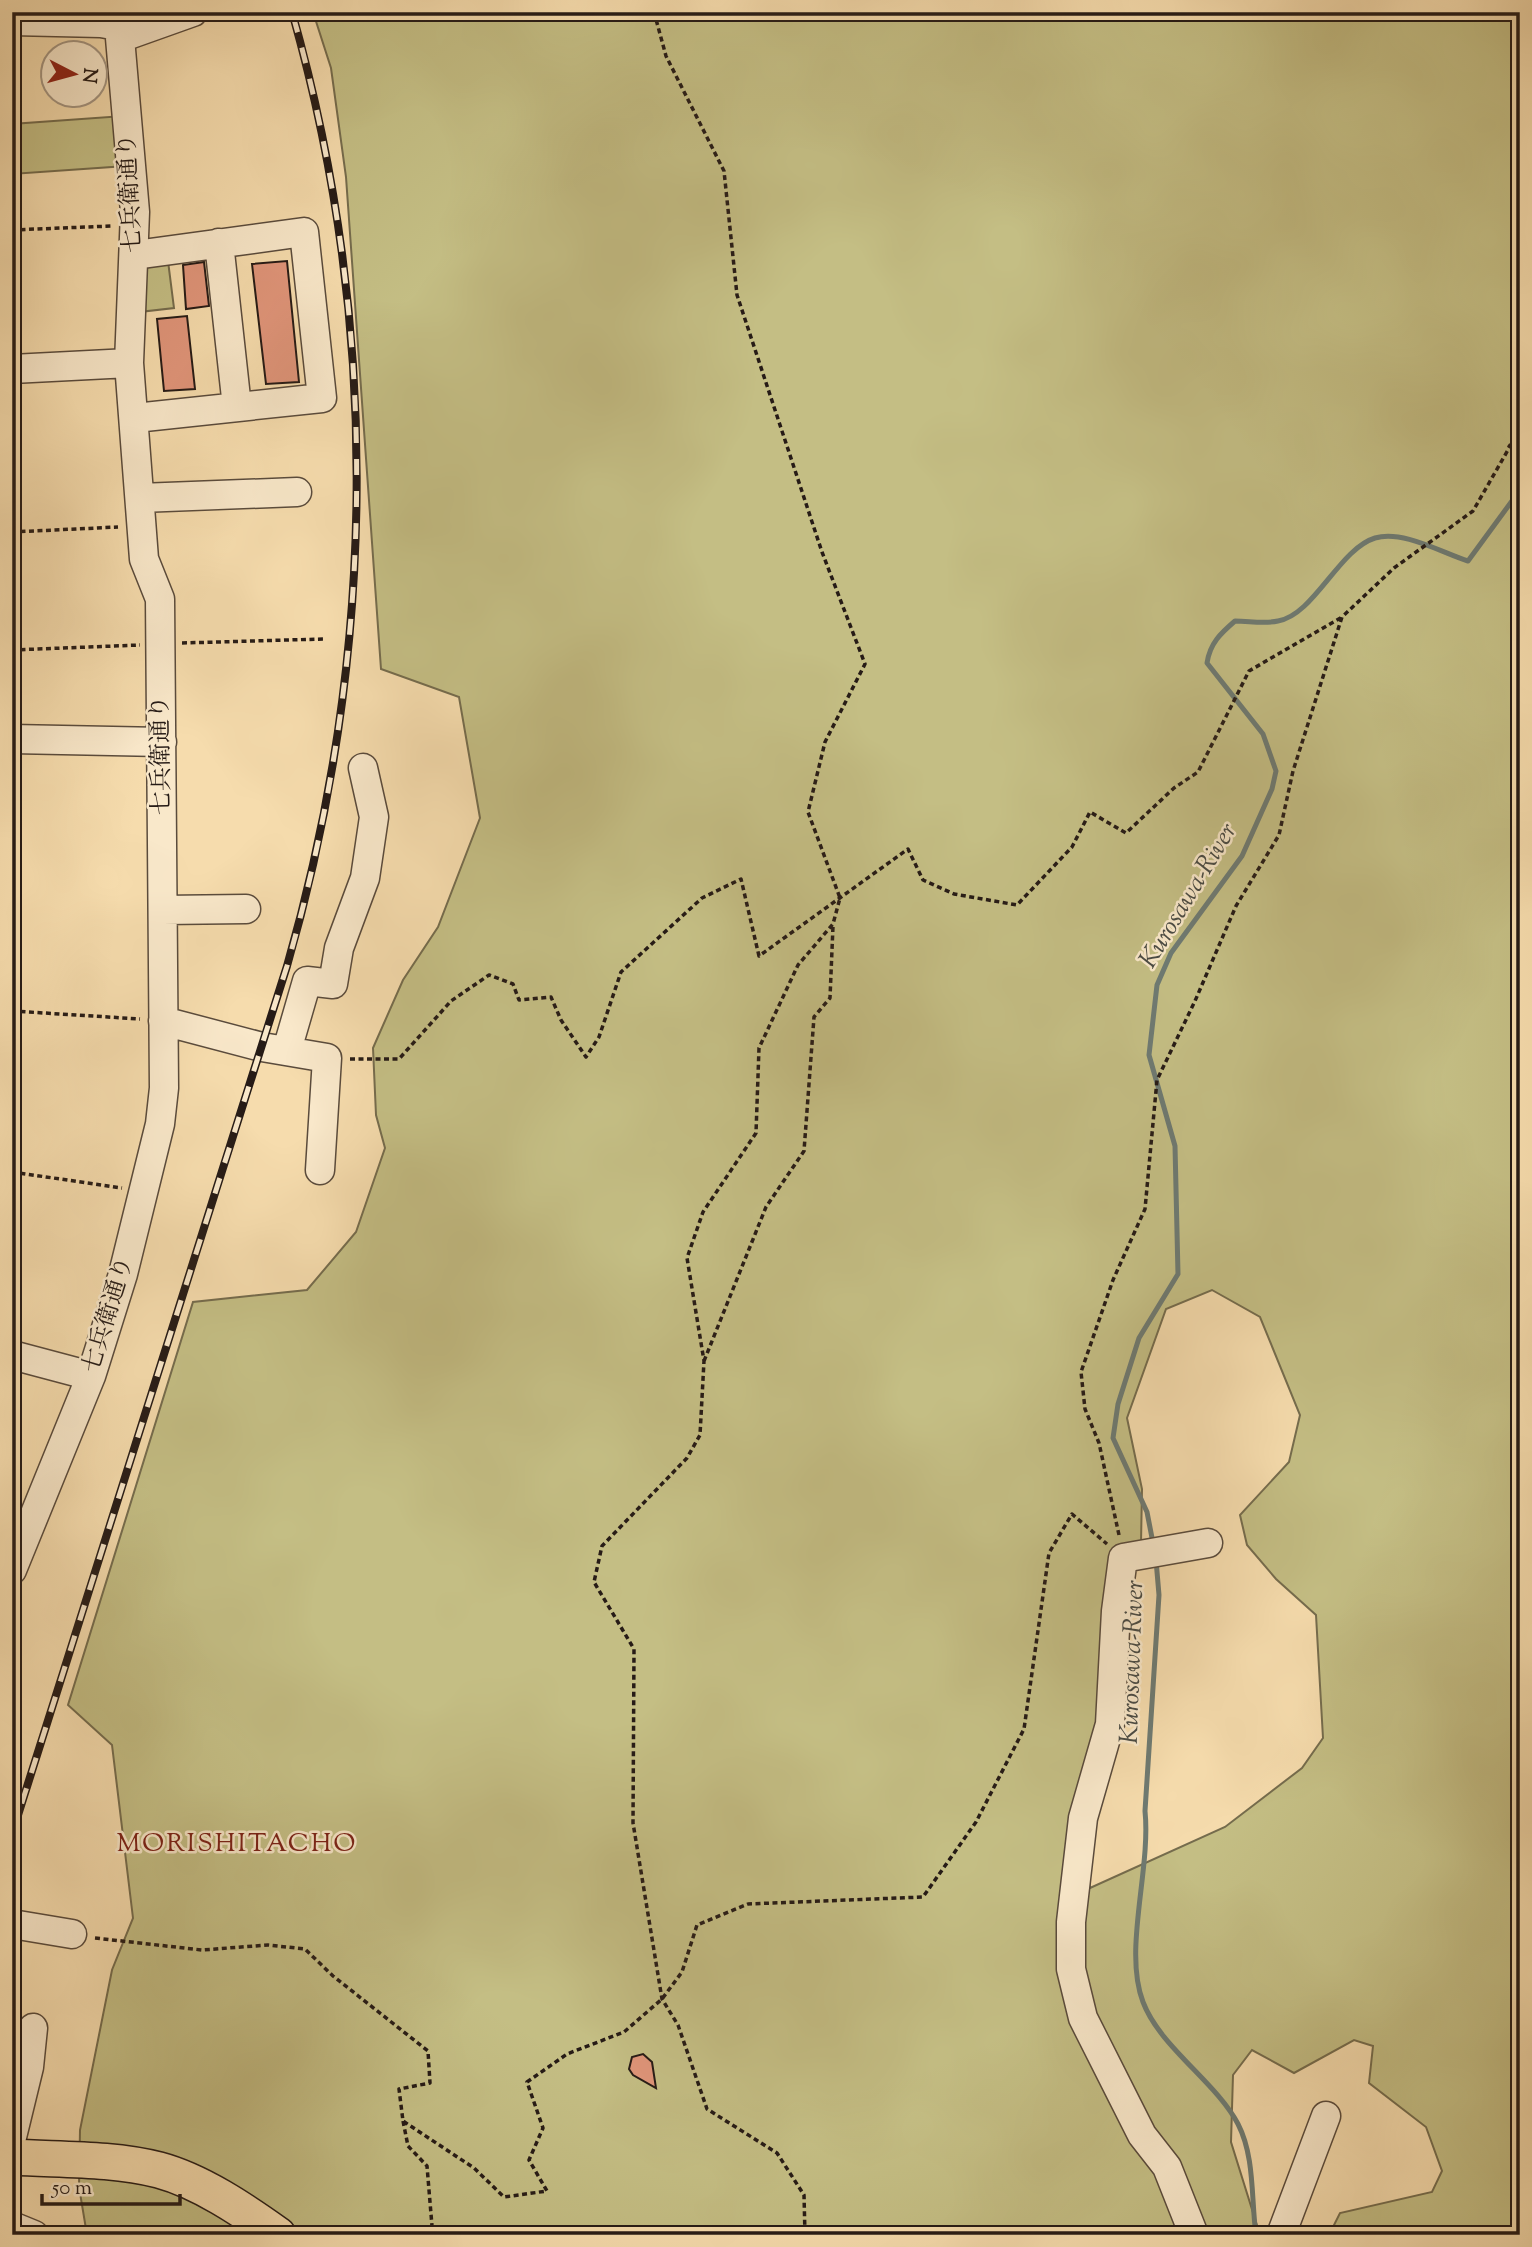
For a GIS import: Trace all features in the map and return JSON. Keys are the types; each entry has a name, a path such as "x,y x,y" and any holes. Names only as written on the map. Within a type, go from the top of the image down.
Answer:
{"main road":[{"path":"12,2157 92,2161 159,2170 185,2180 255,2218 278,2235"}],"street":[{"path":"12,21 101,23 118,26 120,38 193,12"},
{"name":"七兵衛通り","path":"12,1570 91,1376 145,1192 164,1088 160,599 144,559 129,363 135,224 120,38"},
{"path":"135,255 304,232 322,398 135,418"},
{"path":"219,243 237,407"},
{"path":"12,369 129,363"},
{"path":"141,512 297,492"},
{"path":"12,739 162,742"},
{"path":"287,1050 307,981 333,984 339,948 365,878 374,817 363,768"},
{"path":"163,910 246,909"},
{"path":"163,1021 327,1058 320,1170"},
{"path":"12,1355 91,1376"},
{"path":"1194,2235 1167,2167 1142,2135 1083,2018 1071,1969 1071,1922 1083,1818 1110,1724 1116,1611 1145,1553 1208,1543"},
{"path":"12,1924 72,1934"},
{"path":"12,2137 27,2079 33,2028"},
{"path":"1281,2235 1326,2116"},
{"path":"12,2225 34,2235"}],"path":[{"path":"654,12 666,56 724,171 737,295 822,552 865,664 825,742 808,812 840,898 833,924 830,998 814,1017 804,1151 766,1207 704,1361"},
{"path":"12,230 135,224"},
{"path":"327,1058 398,1059 451,1001 489,975 513,984 519,1000 551,998 561,1020 586,1057 599,1037 621,972 702,898 741,879 759,956 908,849 923,880 954,894 1017,905 1072,847 1090,812 1126,833 1174,788 1198,772 1249,671 1342,617 1394,568 1473,512 1508,445 1520,429"},
{"path":"1508,445 1520,454"},
{"path":"12,532 141,512"},
{"path":"1145,1553 1085,1409 1081,1372 1113,1280 1145,1209 1157,1080 1236,906 1279,835 1293,771 1342,617"},
{"path":"805,2235 804,2195 777,2153 707,2109 678,2025 662,1999 633,1823 634,1649 594,1582 603,1546 687,1458 700,1435 704,1361 687,1258 703,1212 756,1133 759,1048 799,965 833,924"},
{"path":"12,1011 163,1021"},
{"path":"12,1172 145,1192"},
{"path":"403,2121 474,2168 504,2197 547,2191 529,2160 542,2128 527,2082 567,2054 624,2032 662,1999 682,1972 697,1925 748,1904 923,1898 976,1822 1024,1729 1049,1553 1072,1514 1145,1553"},
{"path":"72,1934 156,1947 202,1950 268,1945 305,1949 332,1976 428,2051 430,2083 399,2089 408,2146 428,2165 432,2226 437,2235"}],"shaded area":[{"path":"313,12 1520,12 1520,2235 1329,2235 1340,2213 1432,2192 1442,2171 1426,2127 1369,2083 1373,2046 1354,2040 1294,2073 1252,2050 1233,2075 1231,2142 1260,2235 87,2235 79,2187 80,2130 112,1970 133,1918 112,1745 68,1705 193,1302 307,1290 356,1232 385,1148 376,1115 373,1048 403,980 438,927 480,818 459,697 381,669 346,177 331,68","holes":["1212,1290 1260,1317 1300,1415 1289,1462 1240,1515 1247,1545 1276,1579 1316,1615 1323,1738 1302,1768 1225,1827 1090,1888 1076,1817 1115,1733 1106,1594 1141,1543 1142,1489 1127,1418 1166,1309"]},
{"path":"123,116 126,166 12,174 12,124"},
{"path":"168,261 174,308 139,312 143,263"}],"building":[{"path":"287,261 299,382 266,384 252,264"},
{"path":"204,262 209,306 186,309 183,265"},
{"path":"187,316 195,389 164,391 157,319"},
{"path":"643,2054 652,2062 656,2088 633,2075 629,2069 632,2057"}],"waterway":[{"name":"Kurosawa-River","path":"1153,1543 1147,1512 1113,1438 1118,1404 1139,1338 1178,1274 1175,1146 1149,1055 1157,985 1171,953 1242,856 1272,789 1276,771 1263,734 1207,663 1208,656 1217,639 1235,621 1273,622 1291,616 1315,595 1350,555 1362,544 1375,538 1398,537 1468,561 1520,490"},
{"name":"Kurosawa-River","path":"1156,1560 1159,1595 1145,1811 1146,1834 1136,1934 1138,1981 1143,2002 1162,2034 1216,2094 1238,2124 1250,2164 1256,2235"}],"railway":[{"path":"12,1834 287,966 317,848 338,729 352,609 357,489 353,369 341,250 321,130 292,12"}],"district":[{"name":"MORISHITACHO","path":"237,1844"}]}
